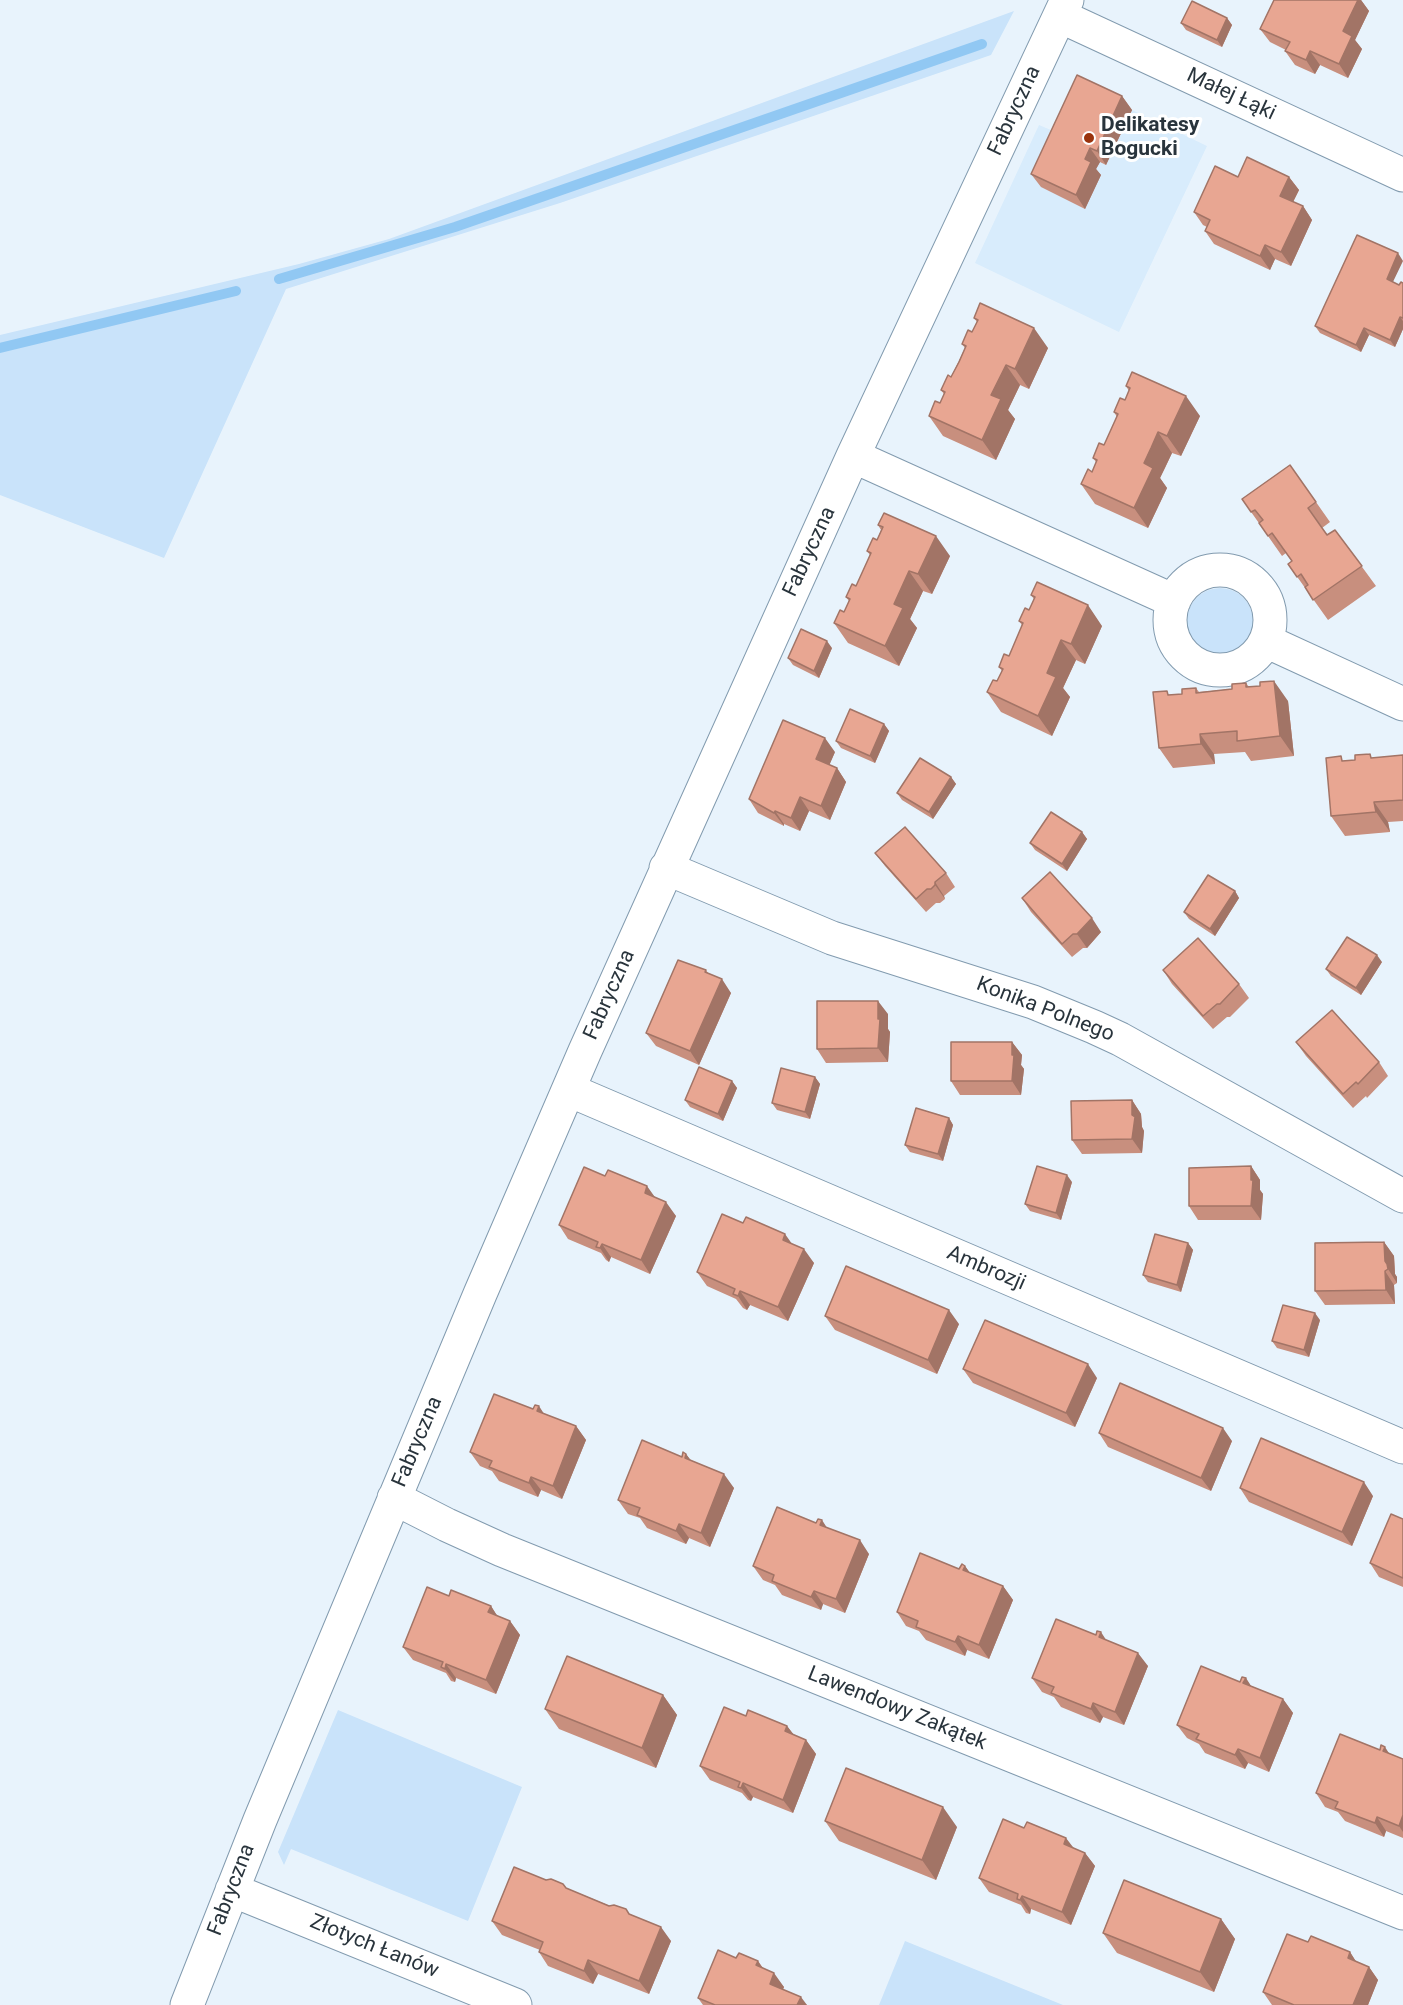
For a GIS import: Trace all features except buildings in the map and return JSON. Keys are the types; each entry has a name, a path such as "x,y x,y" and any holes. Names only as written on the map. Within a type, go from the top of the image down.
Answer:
{"street":[{"name":"Małej Łąki","path":"1063,8 1403,175"},
{"name":"Fabryczna","path":"187,2005 232,1890 394,1498 666,868 854,456 1063,8"},
{"path":"854,456 1174,601"},
{"path":"1219,570 1234,572 1247,578 1258,587 1266,599 1270,612 1270,627 1266,641 1257,654 1245,664 1231,669 1215,670 1200,666 1187,658 1177,646 1171,632 1170,616 1174,601 1182,588 1192,579 1219,570"},
{"path":"1266,641 1403,704"},
{"name":"Konika Polnego","path":"666,868 832,938 1023,998 1094,1027 1120,1039 1403,1196"},
{"name":"Ambrozji","path":"569,1090 1403,1447"},
{"name":"Lawendowy Zakątek","path":"394,1498 502,1550 1403,1913"},
{"name":"Złotych Łanów","path":"232,1890 515,2005"}],"shaded area":[{"path":"1014,11 991,55 560,203 286,289 164,558 0,495 0,335 299,264 389,239"},
{"path":"1132,110 1207,146 1119,332 975,263 1039,125 1065,136"},
{"path":"1213,588 1227,588 1239,593 1248,602 1253,621 1251,634 1244,645 1227,654 1213,654 1201,649 1192,640 1187,628 1187,614 1192,602 1201,593"},
{"path":"338,1710 522,1787 468,1921 291,1849 284,1865 278,1852"},
{"path":"905,1941 1063,2005 879,2005"}],"waterway":[{"path":"279,279 455,227 982,44"},
{"path":"0,348 236,291"}],"place":[{"name":"Delikatesy Bogucki","path":"1089,138"}]}
